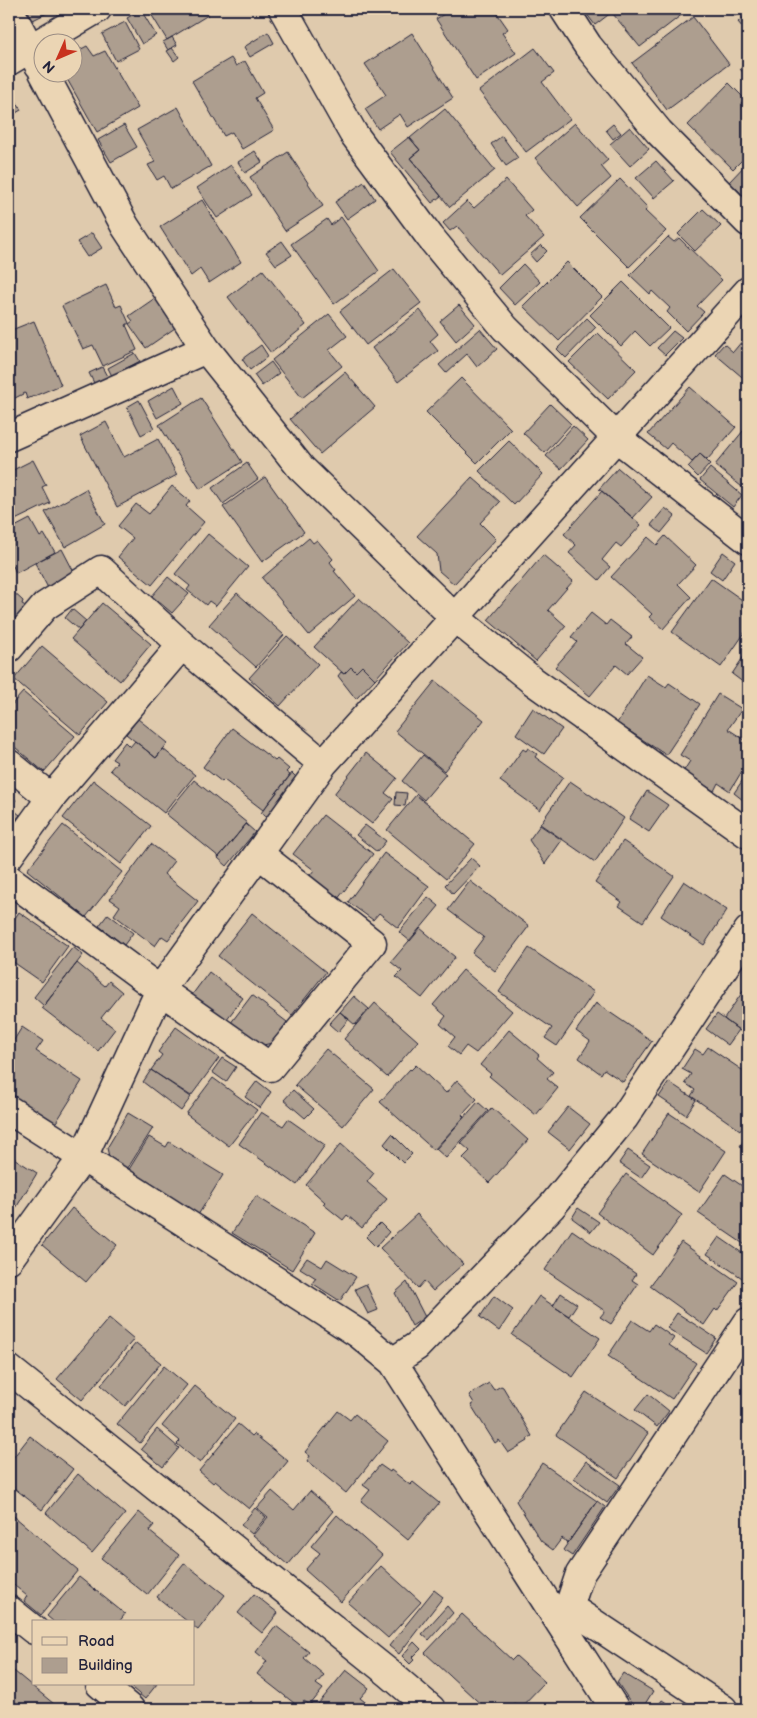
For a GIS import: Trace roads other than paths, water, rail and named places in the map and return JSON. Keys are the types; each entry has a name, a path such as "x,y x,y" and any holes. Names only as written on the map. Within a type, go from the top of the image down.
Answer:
{"street":[{"path":"9,9 31,63 125,226 206,349 301,468 454,617 533,682 748,834"},
{"path":"31,63 97,9"},
{"path":"284,9 353,133 430,237 505,328 617,438 748,540"},
{"path":"564,9 588,46 659,132 748,222"},
{"path":"9,1259 83,1157 160,990 323,764 748,291"},
{"path":"9,437 206,349"},
{"path":"9,648 45,606 101,570 182,645 323,764"},
{"path":"9,856 51,798 182,645"},
{"path":"9,764 51,798"},
{"path":"9,879 160,990 270,1067 372,943 259,854"},
{"path":"394,1362 417,1346 552,1206 624,1118 748,931"},
{"path":"9,1110 359,1334 394,1362 561,1609 615,1709"},
{"path":"561,1609 580,1574 748,1322"},
{"path":"9,1369 431,1709"},
{"path":"561,1609 723,1709"},
{"path":"9,1610 32,1628"},
{"path":"102,1686 130,1709"}]}
